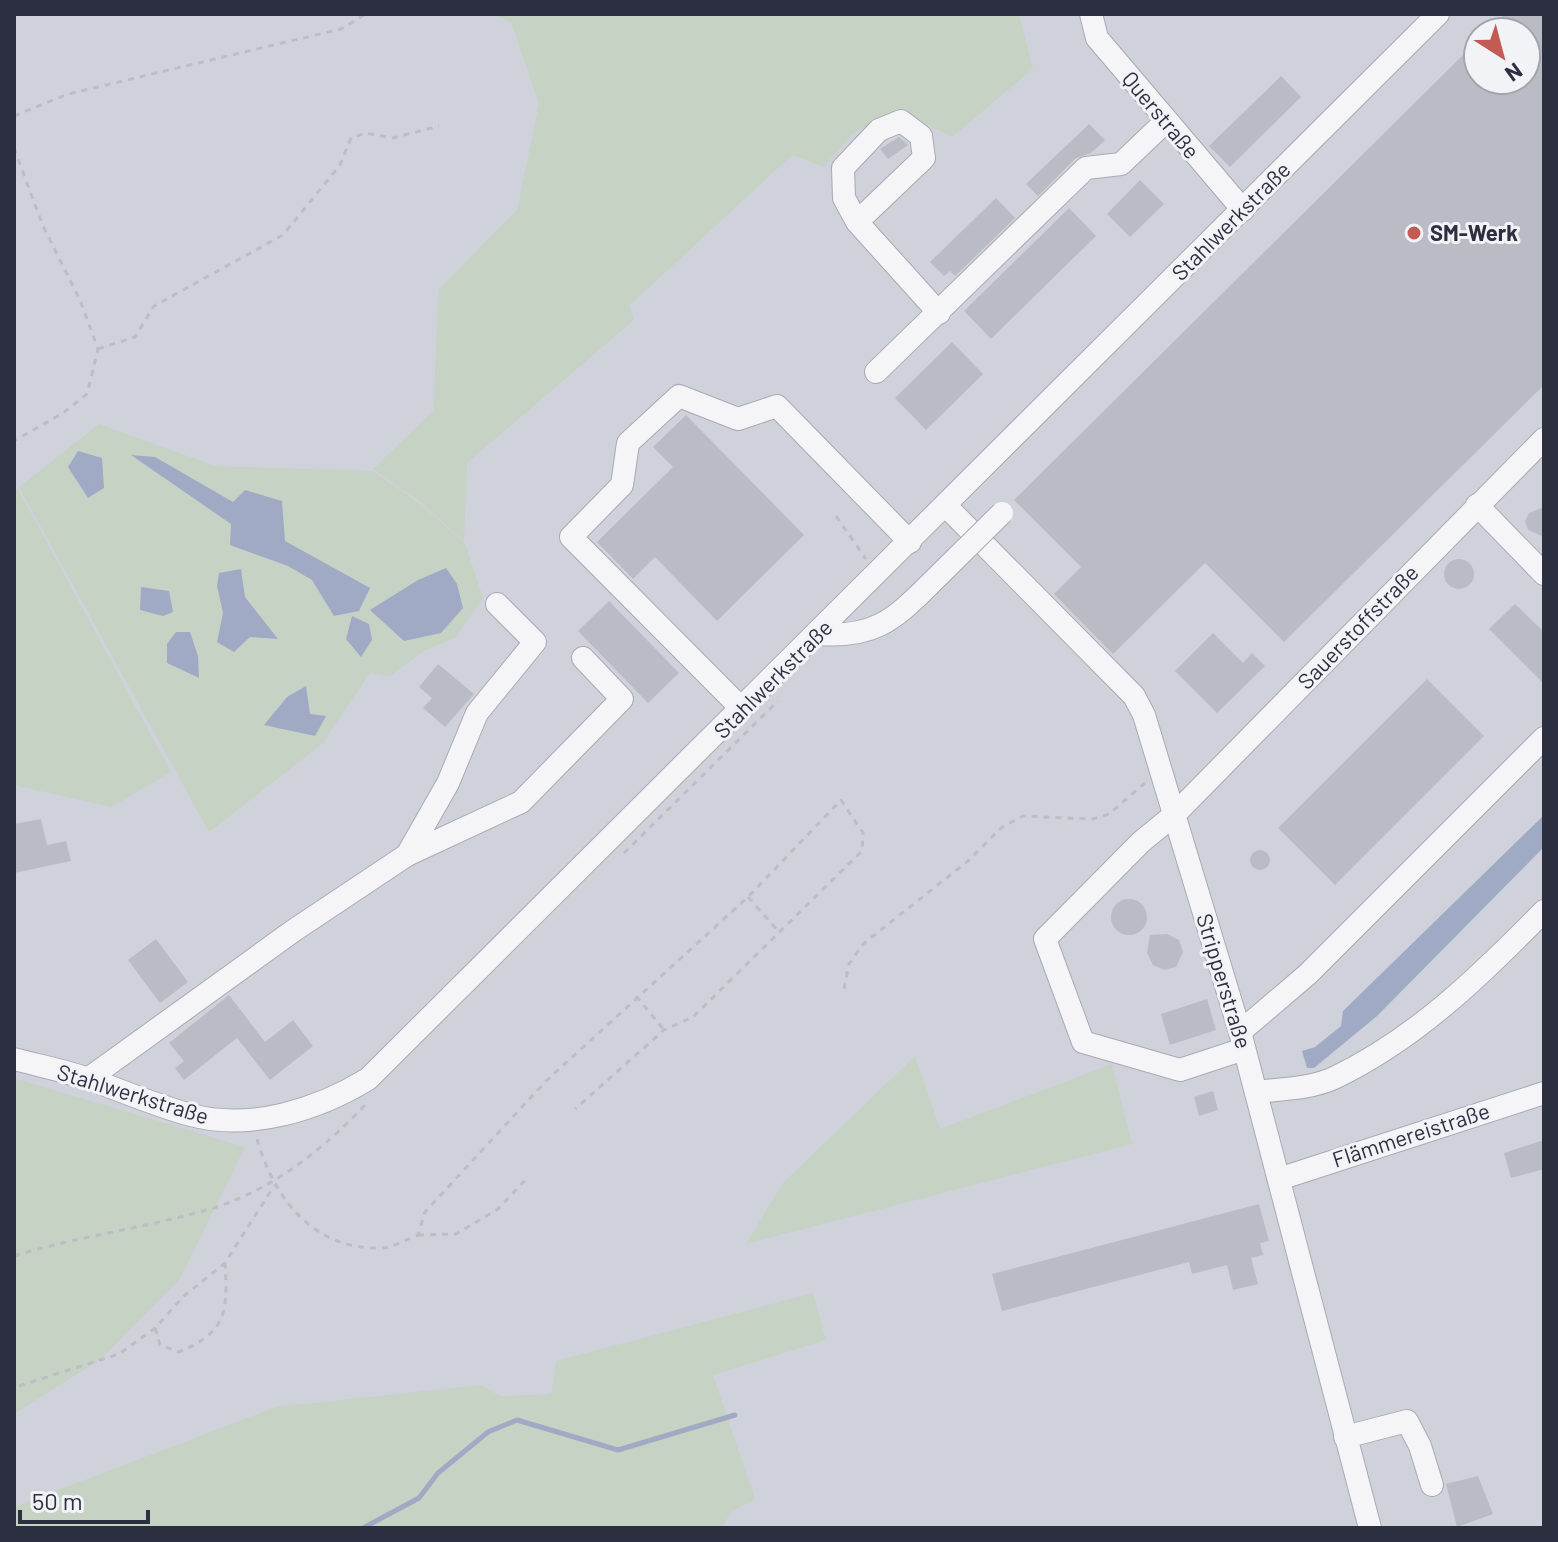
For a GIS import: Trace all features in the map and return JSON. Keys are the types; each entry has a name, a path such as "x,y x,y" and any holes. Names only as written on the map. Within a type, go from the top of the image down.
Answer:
{"street":[{"name":"Querstraße","path":"1091,14 1097,38 1165,122 1243,210"},
{"name":"Stahlwerkstraße","path":"14,1059 88,1079 193,1116 251,1120 338,1097 368,1079 1438,14"},
{"path":"876,372 1086,168 1121,164 1165,122"},
{"path":"857,222 939,313"},
{"path":"742,709 571,537 622,485 628,443 679,396 738,419 777,406 910,542"},
{"name":"Sauerstoffstraße","path":"1242,1041 1180,1070 1083,1042 1045,939 1141,842 1174,815 1544,439"},
{"path":"1477,505 1544,574"},
{"name":"Stripperstraße","path":"946,506 1134,696 1144,715 1242,1041 1370,1528"},
{"path":"818,634 850,637 880,626 929,585 1002,513"},
{"path":"407,855 448,783 477,713 535,642 497,604"},
{"path":"88,1079 407,855 521,802 622,699 583,658"},
{"path":"1242,1041 1544,738"},
{"path":"1256,1092 1294,1088 1332,1078 1429,1020 1474,981 1544,911"},
{"name":"Flämmereistraße","path":"1279,1179 1544,1093"},
{"path":"1345,1437 1407,1421 1420,1446 1432,1485"}],"path":[{"path":"14,116 68,94 341,29 366,14"},
{"path":"98,349 135,337 154,306 283,235 340,165 351,138 366,133 393,138 439,126"},
{"path":"14,148 43,226 80,300 98,349 87,394 63,413 14,441"},
{"path":"836,516 879,573"},
{"path":"844,989 849,964 863,944 968,861 1001,828 1023,816 1093,819 1109,814 1160,769"},
{"path":"418,1235 425,1212 546,1081 748,897 841,800 863,833 862,851 693,1017 664,1030 575,1109"},
{"path":"748,897 780,933"},
{"path":"636,996 664,1030"},
{"path":"251,1120 274,1186 293,1213 342,1244 385,1248 418,1235 456,1234 498,1209 528,1177"},
{"path":"19,1386 119,1354 155,1328 184,1296 225,1263 274,1186"},
{"path":"155,1328 160,1345 179,1352 200,1343 221,1322 227,1301 225,1263"}],"shaded area":[{"path":"14,14 1544,14 1544,1528 14,1528"}],"green space":[{"path":"494,14 1019,14 1033,69 952,137 898,110 853,133 824,167 792,155 629,306 634,320 467,463 464,541 420,502 373,469 433,411 439,289 517,210 539,104 511,22"},
{"path":"99,424 215,466 373,471 419,503 465,543 483,598 455,638 425,650 390,676 370,673 322,744 209,832 19,487"},
{"path":"18,489 171,772 111,807 14,785 14,491"},
{"path":"915,1056 940,1129 1112,1064 1132,1144 746,1244 783,1183"},
{"path":"14,1078 245,1147 179,1280 101,1359 14,1414"},
{"path":"813,1293 826,1340 713,1375 755,1499 731,1512 722,1528 14,1528 14,1507 276,1407 481,1385 500,1396 551,1394 556,1361"}],"water":[{"path":"78,451 102,458 104,488 88,498 68,467"},
{"path":"131,455 155,457 233,502 245,490 282,501 285,541 370,588 359,611 334,616 312,580 288,566 230,545 231,524"},
{"path":"446,568 457,584 463,608 441,633 404,641 370,610 418,580"},
{"path":"241,569 245,597 278,639 250,637 234,652 217,642 223,613 217,586 219,573"},
{"path":"141,587 169,591 173,612 163,616 140,610"},
{"path":"352,616 369,624 372,640 361,657 346,639"},
{"path":"176,632 190,632 198,656 199,678 167,663 167,644"},
{"path":"306,686 310,714 326,716 315,736 264,725 287,697"},
{"path":"1544,815 1544,847 1377,1016 1314,1068 1307,1068 1302,1051 1315,1047 1341,1026 1343,1011"}],"building":[{"name":"SM-Werk","path":"1544,14 1544,385 1284,642 1205,563 1113,654 1054,594 1081,567 1014,500 1462,56 1462,96 1542,96 1542,16 1503,16"},
{"path":"1281,76 1301,97 1230,167 1209,146"},
{"path":"1089,124 1105,140 1091,153 1076,158 1038,196 1026,184"},
{"path":"899,137 908,145 888,159 880,149"},
{"path":"1140,180 1164,204 1130,237 1107,214"},
{"path":"996,198 1015,218 955,276 950,271 944,276 930,262"},
{"path":"1069,208 1096,236 991,339 964,311"},
{"path":"952,342 983,374 926,430 895,398"},
{"path":"686,415 804,535 717,621 655,557 633,579 597,542 673,467 653,447"},
{"path":"1544,507 1544,537 1528,530 1525,521 1529,513"},
{"path":"1459,559 1470,563 1474,574 1470,585 1459,589 1448,585 1444,574 1448,563"},
{"path":"609,601 679,673 648,703 578,631"},
{"path":"1515,604 1544,632 1544,684 1489,629"},
{"path":"1213,633 1243,663 1252,653 1265,666 1217,713 1175,671"},
{"path":"438,664 474,694 445,727 423,708 432,698 419,687"},
{"path":"1427,679 1484,736 1335,885 1278,828"},
{"path":"41,819 47,845 66,841 71,861 14,873 14,824"},
{"path":"1260,850 1267,853 1270,860 1267,867 1260,870 1253,867 1250,860 1253,853"},
{"path":"1129,899 1142,904 1147,917 1142,930 1129,935 1116,930 1111,917 1116,904"},
{"path":"1167,934 1179,940 1183,952 1176,967 1164,970 1153,965 1147,953 1150,935"},
{"path":"156,939 188,982 160,1003 128,960"},
{"path":"229,995 265,1042 293,1020 313,1046 270,1080 237,1038 184,1080 175,1068 184,1061 169,1043"},
{"path":"1207,999 1216,1030 1170,1045 1161,1014"},
{"path":"1213,1091 1218,1110 1199,1116 1194,1097"},
{"path":"1544,1140 1544,1169 1511,1178 1504,1153"},
{"path":"1259,1204 1269,1241 1260,1243 1263,1255 1251,1258 1258,1284 1233,1290 1227,1265 1192,1274 1189,1262 1002,1311 992,1274"},
{"path":"1478,1476 1493,1514 1457,1527 1446,1484"}],"waterway":[{"path":"363,1528 419,1498 438,1473 488,1432 517,1420 618,1450 735,1415"}],"place":[{"name":"SM-Werk","path":"1414,233"}]}
